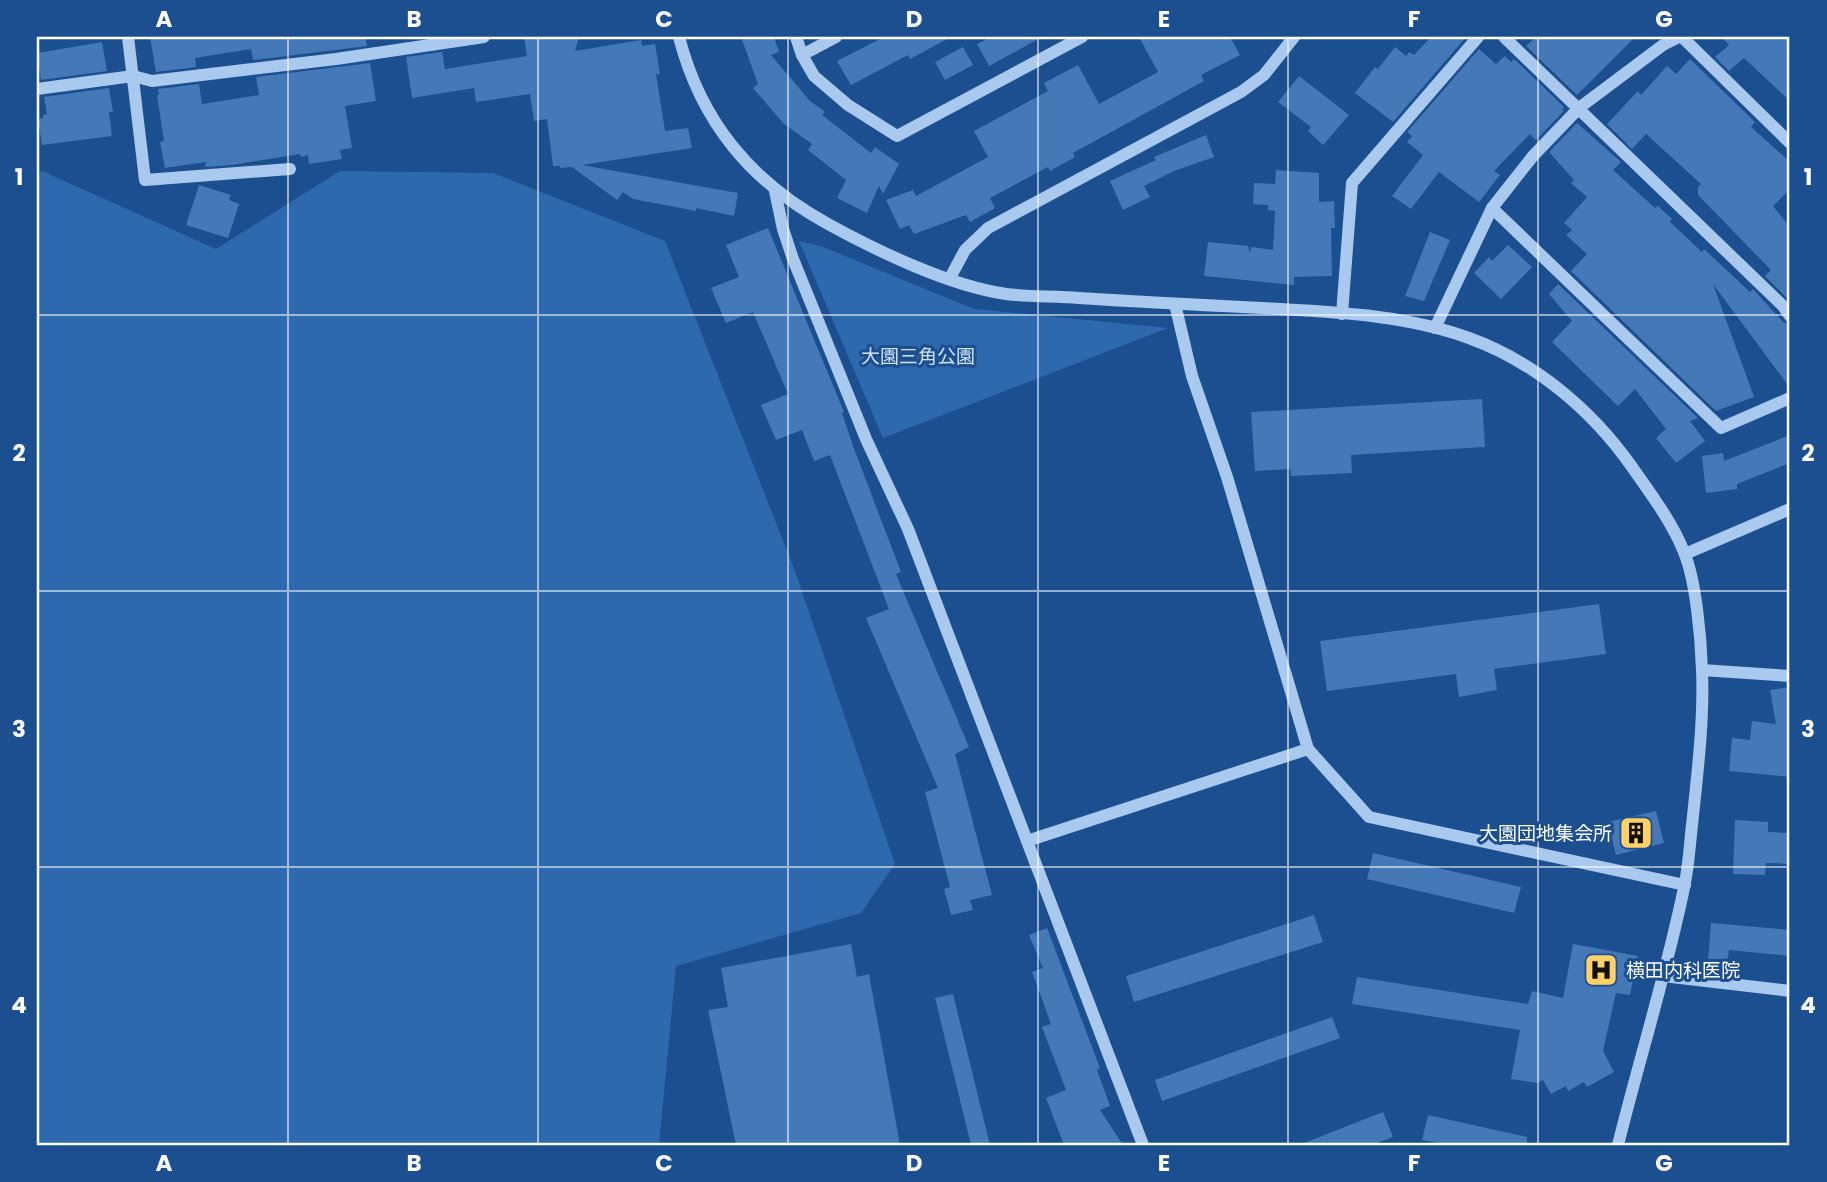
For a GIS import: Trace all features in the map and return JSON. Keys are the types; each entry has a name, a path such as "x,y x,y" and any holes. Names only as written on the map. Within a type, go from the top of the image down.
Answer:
{"street":[{"path":"128,37 145,180 290,169"},
{"path":"37,89 133,76 152,81 336,59 484,37"},
{"path":"680,37 693,80 717,127 745,163 775,191 813,216 872,248 950,278 1006,294 1342,314 1435,328 1469,338 1503,353 1553,384 1614,442 1658,505 1685,554 1694,593 1702,670 1699,765 1685,884 1618,1145"},
{"path":"796,37 814,76 848,105 897,136 1082,37"},
{"path":"802,55 836,37"},
{"path":"950,278 965,250 988,228 1241,92 1264,75 1294,37"},
{"path":"1342,314 1352,183 1478,37"},
{"path":"1504,37 1783,306 1790,316"},
{"path":"1435,328 1492,208 1532,156 1579,108 1674,38 1790,143"},
{"path":"775,191 793,259 866,439 908,529 1143,1145"},
{"path":"1492,208 1721,429 1790,398"},
{"path":"1175,304 1192,376 1227,477 1308,749 1369,817 1685,884"},
{"path":"1685,554 1790,509"},
{"path":"1702,670 1790,676"},
{"path":"1027,841 1308,749"},
{"path":"1663,976 1790,990"}],"green space":[{"path":"42,171 216,249 340,171 493,173 665,241 795,571 895,864 861,913 676,966 659,1145 37,1145 37,175"},
{"name":"大園三角公園","path":"799,241 823,247 974,309 1168,328 883,438"}],"building":[{"path":"150,37 365,37 367,46 253,60 251,49 195,58 196,67 156,72"},
{"path":"524,37 579,37 575,51 641,40 642,46 655,44 660,74 656,74 665,131 688,128 692,148 582,165 738,193 734,216 633,199 623,192 617,200 572,167 553,166 547,119 534,121 530,94 476,102 474,88 412,98 406,57 442,52 445,69 527,56"},
{"path":"741,37 774,37 779,52 771,55 810,101 825,112 822,115 871,153 875,147 899,164 883,194 879,186 867,213 837,198 846,180 808,150 812,144 784,124 753,88 758,84"},
{"path":"884,37 951,37 910,59 908,55 851,85 837,61"},
{"path":"991,37 1042,37 989,66 977,44"},
{"path":"1139,37 1230,37 1240,55 1201,75 1204,81 1073,153 1075,157 1050,171 1048,167 990,198 995,208 970,222 966,215 914,234 909,225 900,229 886,200 913,190 916,196 988,157 974,131 1048,91 1044,83 1078,65 1099,104 1158,72"},
{"path":"1431,37 1466,37 1393,122 1355,93 1395,47 1406,56 1409,52 1414,55"},
{"path":"1536,37 1635,37 1577,95 1526,46"},
{"path":"1722,37 1790,37 1790,101 1744,58 1729,71 1715,57 1729,45"},
{"path":"102,42 107,71 41,80 37,53"},
{"path":"963,47 973,65 945,80 935,62"},
{"path":"1479,49 1496,64 1505,56 1511,62 1514,59 1564,107 1564,111 1536,140 1530,134 1494,171 1500,175 1479,202 1439,172 1411,209 1392,196 1423,155 1407,142 1412,136 1407,132"},
{"path":"1690,59 1755,122 1751,127 1790,162 1790,189 1773,206 1790,227 1790,301 1765,276 1771,270 1698,195 1698,187 1701,184 1646,134 1632,149 1607,124 1638,91 1641,95 1667,66 1676,74"},
{"path":"370,63 376,101 345,106 352,148 340,150 342,159 309,164 308,155 301,157 300,154 232,165 205,167 206,162 165,168 160,142 164,141 158,89 199,84 202,104 259,95 256,77"},
{"path":"1299,76 1349,115 1323,145 1308,131 1311,127 1278,102"},
{"path":"109,88 113,112 109,112 112,136 42,145 38,119 47,114 44,97"},
{"path":"1577,123 1621,162 1613,170 1655,208 1658,206 1672,219 1670,222 1702,252 1704,249 1750,292 1753,289 1783,322 1790,325 1790,388 1713,284 1754,397 1716,411 1571,271 1587,254 1566,235 1572,230 1564,223 1587,197 1571,183 1574,180 1549,152"},
{"path":"1206,135 1214,157 1174,171 1144,186 1150,197 1123,210 1110,181 1156,160 1154,157"},
{"path":"1276,170 1319,173 1319,202 1334,201 1335,228 1331,228 1332,276 1294,277 1294,285 1204,276 1208,242 1248,246 1250,253 1251,247 1273,250 1275,211 1268,210 1268,205 1253,204 1254,183 1275,184"},
{"path":"199,185 231,195 229,200 239,204 228,238 186,225"},
{"path":"768,228 844,412 842,413 853,446 901,572 896,574 969,747 955,754 992,895 970,900 973,910 951,915 944,889 950,887 925,792 938,788 866,618 889,609 830,455 814,461 802,430 776,440 761,405 788,394 753,312 726,323 711,288 739,277 726,245"},
{"path":"1430,232 1450,240 1424,301 1405,296"},
{"path":"1508,245 1532,267 1501,299 1474,273 1489,257 1492,261"},
{"path":"1558,284 1698,418 1690,421 1705,441 1676,463 1656,438 1666,429 1635,389 1618,406 1552,342 1572,321 1549,294"},
{"path":"1482,399 1485,447 1351,455 1352,473 1291,476 1290,469 1255,471 1251,412"},
{"path":"1790,435 1790,463 1737,484 1737,489 1706,493 1702,456 1723,453 1724,461"},
{"path":"1599,604 1606,654 1494,669 1497,690 1459,697 1456,674 1327,691 1320,641"},
{"path":"1790,687 1790,777 1729,771 1732,738 1750,740 1752,721 1776,724 1770,690"},
{"name":"大園団地集会所","path":"1656,811 1664,843 1616,855 1608,822"},
{"path":"1735,820 1768,822 1768,832 1790,833 1790,864 1766,863 1765,875 1733,874"},
{"path":"1373,853 1521,887 1514,913 1367,879"},
{"path":"1314,915 1323,942 1134,1002 1126,976"},
{"path":"1711,923 1790,930 1790,956 1729,950 1727,963 1708,961"},
{"path":"1047,928 1100,1068 1097,1070 1110,1106 1100,1110 1123,1145 1064,1145 1046,1098 1066,1090 1042,1027 1051,1024 1032,972 1043,968 1029,935"},
{"path":"851,944 857,977 869,974 900,1145 736,1145 708,1010 728,1007 721,968"},
{"path":"1573,944 1638,956 1630,995 1616,993 1603,1051 1614,1072 1587,1087 1584,1082 1568,1091 1566,1086 1551,1094 1543,1080 1537,1083 1511,1079 1520,1030 1352,1004 1357,977 1528,1004 1532,991 1563,998"},
{"path":"953,994 990,1145 971,1145 935,998"},
{"path":"1332,1017 1340,1038 1162,1101 1155,1080"},
{"path":"1383,1112 1393,1137 1372,1145 1299,1145"},
{"path":"1428,1115 1527,1137 1527,1145 1448,1145 1422,1140"}],"place":[{"name":"大園団地集会所","path":"1636,833"},
{"name":"横田内科医院","path":"1601,970"}]}
